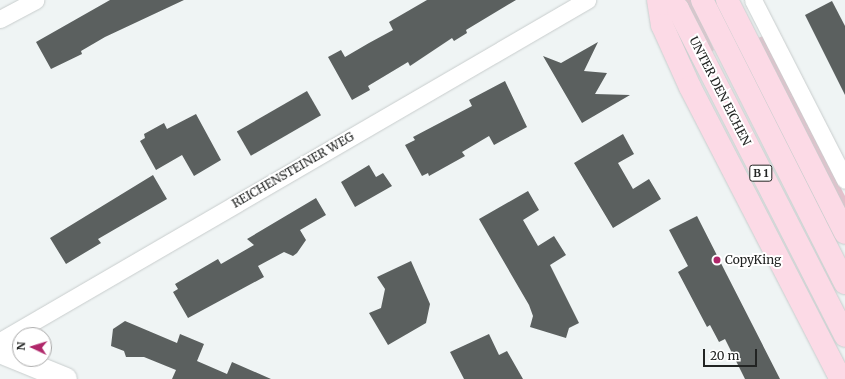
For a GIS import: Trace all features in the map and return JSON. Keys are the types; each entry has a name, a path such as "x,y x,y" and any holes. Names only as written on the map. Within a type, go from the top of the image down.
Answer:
{"main road":[{"path":"658,0 662,25 690,87 841,379"},
{"name":"UNTER DEN EICHEN","path":"667,0 678,10 845,336"},
{"name":"UNTER DEN EICHEN","path":"702,0 845,283"},
{"path":"728,0 845,233"},
{"path":"0,352 66,379"}],"street":[{"path":"0,20 35,0"},
{"name":"REICHENSTEINER WEG","path":"0,340 587,0"},
{"path":"753,0 845,180"}],"shaded area":[{"path":"685,0 692,0 714,50 711,52"},
{"path":"763,36 845,196 845,215 758,38"}],"building":[{"path":"110,0 184,0 105,37 81,51 82,54 51,69 36,42"},
{"path":"427,0 516,0 466,30 467,33 454,41 452,38 410,66 408,62 368,86 370,90 352,100 328,57 341,50 345,57 393,30 389,22"},
{"path":"832,1 845,26 845,95 805,15"},
{"path":"598,42 584,71 607,73 595,94 630,95 582,123 543,56 561,63"},
{"path":"505,81 527,127 494,145 489,136 462,152 465,156 429,176 428,173 422,176 405,145 415,140 413,137 472,106 469,100"},
{"path":"307,91 321,115 251,156 237,132"},
{"path":"196,114 221,160 194,176 182,155 156,170 140,141 145,138 144,134 164,123 167,129"},
{"path":"623,134 634,154 618,163 633,189 649,179 661,199 613,228 574,163"},
{"path":"369,165 376,177 383,173 392,186 355,207 341,182"},
{"path":"153,175 167,199 98,239 101,243 66,264 50,238"},
{"path":"528,191 539,210 523,220 538,246 554,236 566,255 550,265 579,323 569,328 566,338 530,327 533,316 529,305 479,219"},
{"path":"316,198 326,215 300,230 306,240 297,253 293,256 284,252 258,266 264,277 188,318 173,292 178,289 175,284 218,259 221,264 254,245 247,239"},
{"path":"697,216 780,379 745,379 725,339 719,342 710,325 707,327 678,272 688,266 669,230"},
{"path":"411,261 430,304 426,323 388,345 369,313 381,308 385,289 377,277"},
{"path":"125,321 177,343 180,334 204,344 197,361 227,374 232,362 271,379 172,379 176,370 144,357 126,357 124,351 111,346 113,329"},
{"path":"489,334 499,355 507,351 523,379 464,379 450,352"}],"place":[{"name":"CopyKing","path":"717,260"}]}
